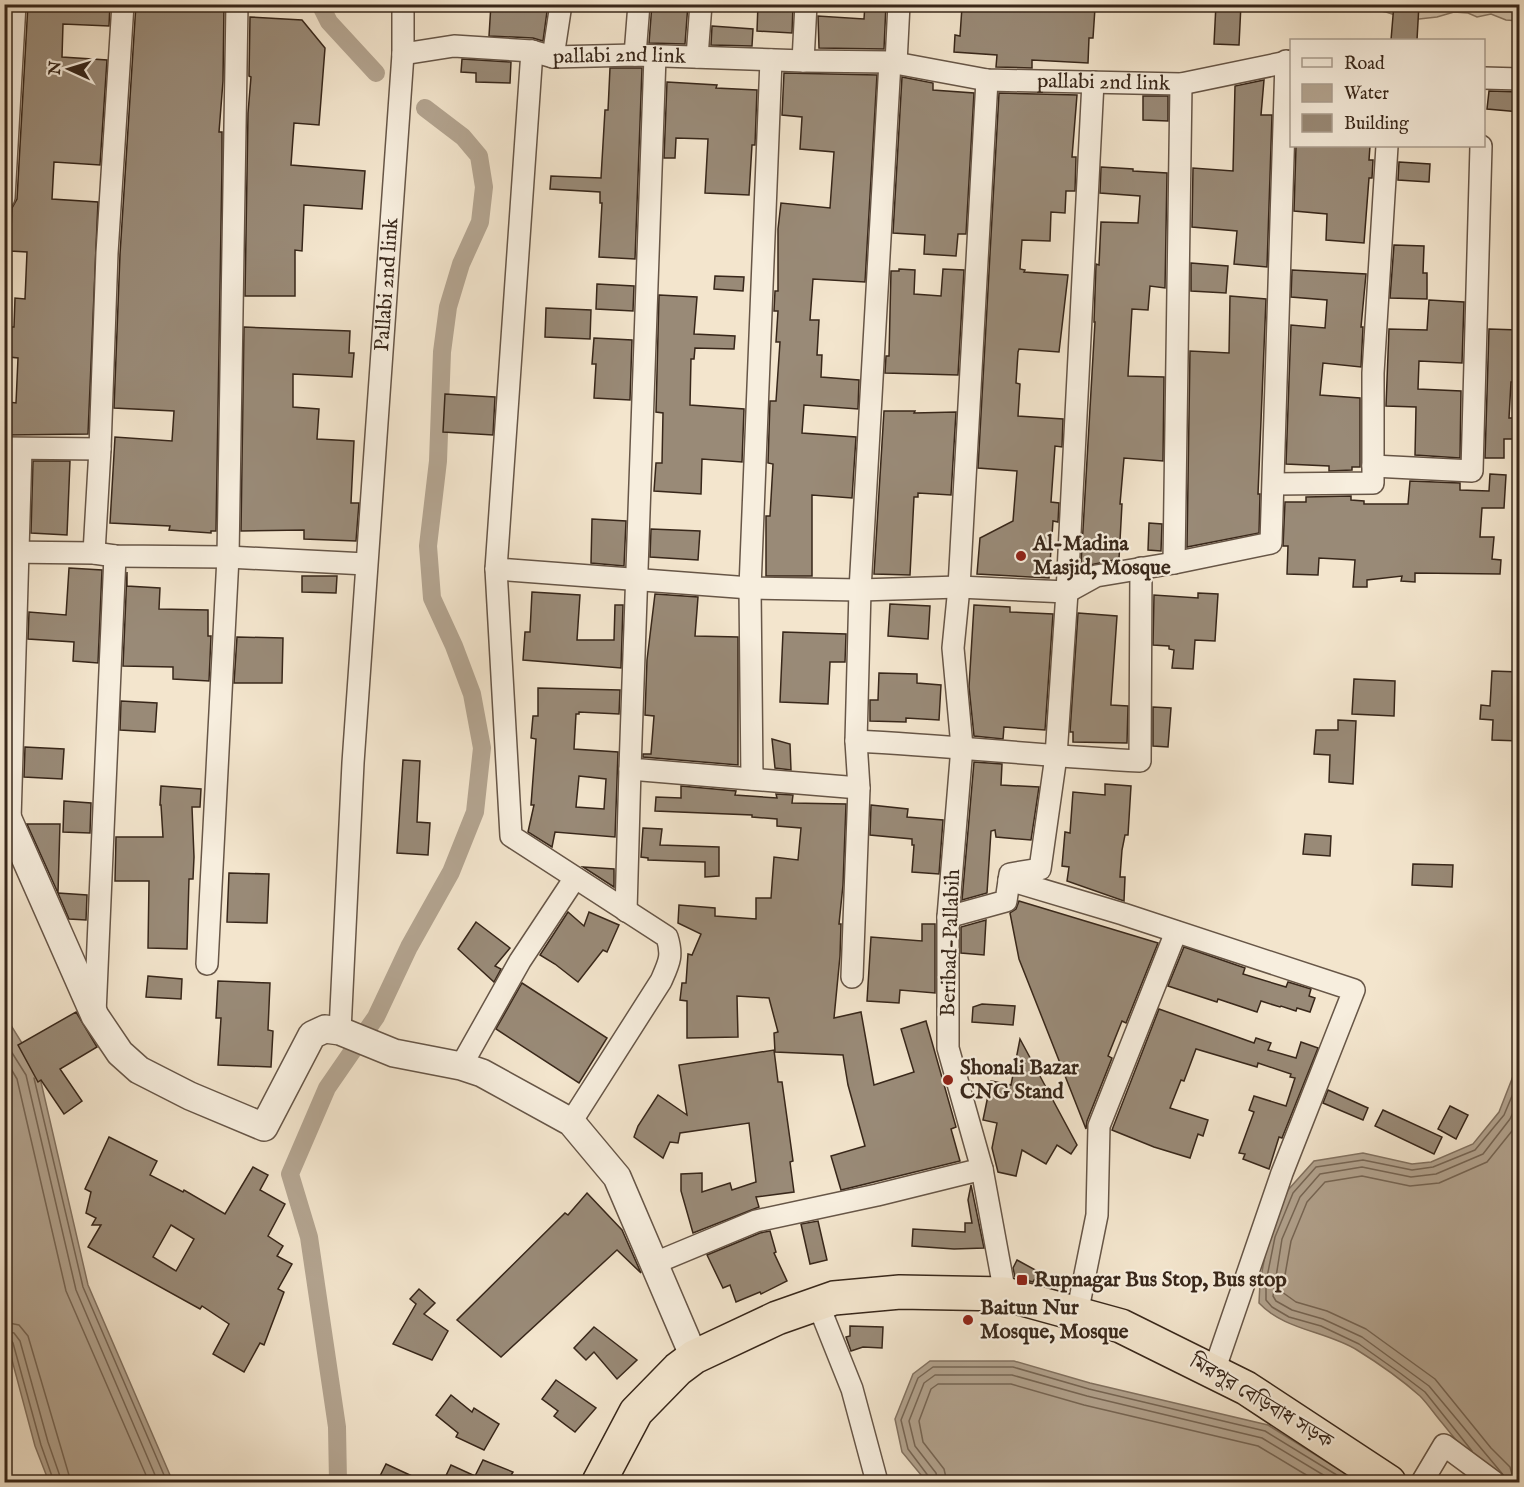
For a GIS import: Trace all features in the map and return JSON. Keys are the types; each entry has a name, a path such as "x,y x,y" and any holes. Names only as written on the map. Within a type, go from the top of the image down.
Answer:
{"highway":[{"name":"মিরপুর বেড়িবাধ সড়ক","path":"599,1482 636,1412 678,1368 694,1356 777,1318 834,1298 900,1292 1005,1294 1121,1326 1246,1388 1389,1482"}],"street":[{"path":"4,198 15,4"},
{"path":"94,553 107,253 123,4"},
{"path":"207,964 228,557 237,4"},
{"name":"Pallabi 2nd link","path":"340,1031 353,763 403,54 403,4"},
{"path":"553,57 561,4"},
{"path":"626,911 638,580 645,56 639,4"},
{"path":"697,57 701,4"},
{"path":"803,61 806,4"},
{"path":"852,977 859,788 856,741 860,590 893,62 899,4"},
{"name":"pallabi 2nd link","path":"403,54 454,46 532,51 553,57 645,56 893,62 987,80 1181,84 1174,563"},
{"path":"532,51 496,569 511,836 667,937 671,950 669,963 661,981 571,1122"},
{"path":"753,779 750,588 771,60"},
{"path":"496,569 750,588 860,590 959,586 1067,592 1096,576 1271,543 1289,61 1181,84"},
{"path":"1485,78 1520,79"},
{"name":"Beribad-Pallabih","path":"987,80 959,586 953,648 962,747 948,917 948,1048 982,1169 1005,1294"},
{"path":"948,917 1006,901 1010,874 1040,869 1056,756 1067,592 1093,82"},
{"path":"1274,484 1373,483 1373,373 1387,147"},
{"path":"1373,466 1472,471 1481,147"},
{"path":"100,448 13,449 7,815 95,1016 120,1053 139,1070 190,1096 264,1127 312,1035 325,1029 340,1031 394,1053 461,1066 482,1073 571,1122 617,1177 694,1356"},
{"path":"11,552 228,557 366,564"},
{"path":"95,1016 115,556"},
{"path":"856,741 1140,761 1141,568"},
{"path":"630,769 859,788"},
{"path":"461,1066 520,961 575,878"},
{"path":"1009,879 1354,990 1282,1173 1214,1371"},
{"path":"1077,1314 1097,1215 1099,1126 1176,932"},
{"path":"655,1263 756,1221 982,1169"},
{"path":"818,1304 852,1389 877,1482"},
{"path":"1422,1482 1444,1445 1494,1482"}],"shaded area":[{"path":"1351,5 1519,5 1519,21 1506,20 1491,14 1477,17 1468,13 1454,12 1437,17 1410,20 1386,12"}],"water":[{"path":"4,1014 38,1069 88,1285 173,1482 49,1482 35,1446 5,1334"},
{"path":"1519,1061 1519,1482 1494,1482 1413,1390 1357,1350 1332,1338 1293,1325 1269,1312 1259,1303 1260,1282 1269,1235 1288,1190 1314,1161 1363,1153 1412,1164 1431,1162 1473,1144 1499,1112"},
{"path":"930,1361 1014,1361 1090,1383 1268,1425 1355,1482 926,1481 902,1452 895,1419 913,1374"}],"building":[{"path":"28,4 110,4 109,26 63,24 62,57 107,60 100,165 54,162 52,199 98,202 88,434 7,435 9,402 16,403 18,358 9,357 11,327 14,327 15,298 25,299 27,252 10,251 12,208 17,199"},
{"path":"136,4 192,7 192,4 224,4 223,81 219,132 222,132 222,165 216,531 211,531 211,533 169,530 170,526 110,523 115,437 172,441 174,411 114,408 120,254"},
{"path":"491,4 548,4 543,41 533,38 489,36"},
{"path":"652,4 688,4 685,44 649,43"},
{"path":"758,4 793,6 792,33 757,31"},
{"path":"865,4 886,4 884,49 819,48 818,16 864,19"},
{"path":"1014,4 1052,4 1095,8 1093,38 1089,38 1088,63 1032,60 1032,68 996,67 997,55 954,52 955,35 960,36 962,7 1013,11"},
{"path":"1216,4 1241,4 1239,45 1214,44"},
{"path":"1394,4 1419,4 1417,39 1391,39"},
{"path":"250,17 302,20 325,48 319,125 294,123 291,165 365,171 362,209 304,205 302,251 295,250 295,296 245,296 248,113 251,77 249,76"},
{"path":"712,26 753,29 752,46 711,45"},
{"path":"462,59 511,62 510,83 476,82 476,73 461,72"},
{"path":"610,68 642,68 635,259 599,257 602,203 600,203 600,192 550,189 551,176 601,178"},
{"path":"784,73 877,75 865,282 813,279 810,320 819,320 817,355 822,355 821,377 859,380 858,409 804,405 802,433 856,437 852,498 812,495 812,576 766,576 766,516 770,516 773,464 768,463 770,401 776,401 780,342 776,342 778,311 774,311 775,291 778,291 778,229 781,203 830,208 834,152 800,149 802,117 782,115"},
{"path":"902,77 933,83 933,90 974,93 966,234 958,234 956,256 924,254 925,235 893,233"},
{"path":"1264,80 1261,115 1272,115 1267,267 1234,264 1237,231 1192,227 1193,168 1233,171 1235,86"},
{"path":"667,82 757,90 755,145 752,145 749,195 705,193 708,139 676,138 675,158 664,158"},
{"path":"1489,91 1520,92 1520,112 1487,109"},
{"path":"999,93 1077,95 1072,157 1076,157 1075,191 1066,191 1065,213 1051,212 1050,241 1022,240 1020,269 1025,270 1024,272 1068,275 1059,352 1019,349 1016,383 1020,384 1018,416 1063,419 1062,447 1055,446 1051,502 1059,503 1058,522 1053,521 1049,578 977,574 980,538 1013,521 1017,471 978,468"},
{"path":"1143,96 1168,96 1168,121 1143,120"},
{"path":"1296,147 1370,147 1369,160 1373,160 1372,178 1369,178 1364,243 1326,240 1327,214 1294,211"},
{"path":"1399,162 1430,164 1429,182 1398,180"},
{"path":"1101,167 1167,173 1165,288 1150,286 1148,310 1132,309 1128,376 1164,377 1163,461 1124,458 1119,559 1090,565 1081,564 1095,322 1096,264 1099,265 1101,222 1138,223 1140,196 1100,193"},
{"path":"1394,245 1424,246 1423,273 1427,273 1427,299 1390,298"},
{"path":"1191,263 1228,266 1226,293 1191,291"},
{"path":"899,269 915,270 914,294 941,296 943,269 964,270 958,375 885,373 886,356 889,356 891,271 899,271"},
{"path":"1292,270 1366,274 1361,327 1363,327 1361,367 1323,363 1320,395 1360,398 1360,467 1352,467 1352,470 1329,471 1329,466 1286,464 1291,325 1325,328 1327,300 1291,297"},
{"path":"715,276 744,277 743,291 714,289"},
{"path":"597,284 634,286 633,311 596,309"},
{"path":"659,295 697,297 694,334 735,336 734,349 695,348 694,359 691,359 690,405 744,409 742,462 702,459 701,494 654,491 656,463 662,463 663,413 656,412"},
{"path":"1230,296 1266,299 1258,494 1260,494 1259,533 1187,547 1190,351 1229,353"},
{"path":"1429,300 1464,302 1462,363 1419,361 1418,389 1461,391 1460,458 1415,455 1416,407 1386,406 1389,329 1427,330"},
{"path":"546,308 591,310 590,339 545,337"},
{"path":"244,327 350,331 349,353 354,353 352,377 293,374 293,407 319,409 317,439 354,441 351,503 359,503 356,541 304,539 304,530 241,531"},
{"path":"1489,329 1519,330 1518,357 1514,357 1513,382 1511,382 1509,418 1515,418 1514,439 1504,439 1504,458 1485,458"},
{"path":"594,338 632,340 630,400 594,398 596,364 592,364"},
{"path":"445,394 495,397 493,435 443,432"},
{"path":"884,411 956,412 951,495 918,493 918,497 914,497 910,575 874,574"},
{"path":"4,461 8,461 6,525 4,525"},
{"path":"33,461 70,461 67,535 31,533"},
{"path":"1490,474 1506,475 1504,508 1482,508 1480,537 1494,537 1492,559 1501,560 1500,574 1415,573 1415,582 1401,581 1402,576 1367,580 1367,587 1353,587 1355,560 1319,558 1318,575 1287,574 1288,546 1283,546 1285,502 1306,502 1306,497 1351,496 1351,500 1364,501 1364,504 1408,504 1410,481 1460,483 1460,490 1489,491"},
{"path":"592,519 626,521 624,566 591,563"},
{"path":"1149,523 1162,524 1161,551 1148,550"},
{"path":"651,529 700,531 698,560 650,557"},
{"path":"69,568 102,570 98,663 73,661 74,642 28,639 29,612 66,615"},
{"path":"127,572 127,586 160,588 159,609 208,610 208,636 211,636 209,681 173,679 173,667 123,666"},
{"path":"302,576 337,576 336,593 302,592"},
{"path":"532,592 580,595 577,640 614,640 615,605 623,605 621,668 523,660 525,632 530,632"},
{"path":"1198,593 1218,594 1215,641 1195,640 1193,669 1172,668 1174,650 1169,649 1169,646 1153,645 1154,595 1198,598"},
{"path":"655,594 698,597 695,636 738,637 738,765 643,757 643,754 651,754 654,716 645,715 647,660"},
{"path":"890,604 930,606 928,639 888,636"},
{"path":"974,605 1010,607 1010,612 1053,614 1045,730 1004,727 1003,739 974,736 969,687"},
{"path":"1078,613 1117,616 1111,705 1128,706 1127,743 1073,742 1073,732 1070,732"},
{"path":"783,632 846,634 845,662 830,662 828,704 780,702"},
{"path":"237,637 283,638 282,683 234,683"},
{"path":"1492,671 1520,672 1520,741 1492,740 1493,720 1480,719 1481,705 1490,706"},
{"path":"879,673 917,674 917,683 941,685 939,720 906,718 906,722 870,721 870,700 878,700"},
{"path":"1354,679 1395,681 1394,716 1352,714"},
{"path":"538,688 620,690 619,714 579,712 576,714 574,749 618,752 615,837 555,832 552,847 528,832 534,805 531,805 536,739 531,738 533,716 538,716","holes":["579,776 606,779 604,809 576,807"]},
{"path":"121,701 157,703 155,732 120,730"},
{"path":"1153,707 1171,708 1168,747 1153,746"},
{"path":"1338,720 1356,721 1353,784 1329,782 1330,755 1314,754 1316,730 1338,730"},
{"path":"772,739 790,744 791,770 775,768"},
{"path":"25,747 64,749 62,779 24,777"},
{"path":"403,760 420,761 417,822 430,823 428,855 397,853"},
{"path":"974,762 1002,764 1001,785 1039,787 1031,840 996,837 995,830 991,831 987,893 962,900"},
{"path":"1105,784 1131,786 1128,835 1125,835 1122,850 1120,877 1125,877 1124,901 1067,881 1069,867 1062,866 1065,832 1070,833 1073,792 1105,795"},
{"path":"161,786 201,789 200,807 192,807 194,857 193,879 189,879 187,949 148,948 149,881 115,881 116,837 163,837"},
{"path":"681,786 736,791 735,795 777,798 776,794 793,795 792,803 846,804 839,924 841,924 840,956 834,1018 861,1012 874,1085 914,1072 901,1029 926,1021 956,1127 951,1129 960,1161 841,1190 831,1156 865,1146 848,1085 843,1055 775,1052 774,1033 778,1032 769,998 737,996 738,1037 687,1038 687,1001 680,1000 682,983 686,983 688,954 692,955 701,934 678,923 679,905 715,908 715,916 756,919 756,898 771,898 774,857 798,860 801,828 777,826 777,819 752,817 752,815 655,811 656,797 681,798"},
{"path":"64,801 91,803 90,833 63,832"},
{"path":"871,805 908,809 907,817 943,820 939,874 912,872 914,845 912,845 912,839 870,835"},
{"path":"27,824 60,824 58,893"},
{"path":"643,828 662,829 660,845 719,847 719,876 705,877 705,862 648,860 648,858 641,857"},
{"path":"1305,834 1331,836 1330,856 1303,854"},
{"path":"1413,864 1453,865 1452,887 1412,885"},
{"path":"583,867 614,869 614,887"},
{"path":"229,873 269,874 267,923 227,922"},
{"path":"58,893 87,895 86,920 69,919"},
{"path":"1019,901 1158,943 1126,1023 1122,1021 1108,1056 1112,1058 1087,1121 1086,1129 1019,959 1010,913 1016,909"},
{"path":"568,912 584,926 589,912 619,925 607,952 603,950 578,982 540,955"},
{"path":"986,920 984,955 961,953 961,927"},
{"path":"476,922 510,948 495,966 501,969 494,982 458,949"},
{"path":"922,924 935,924 935,993 900,990 899,1003 867,1001 871,937 922,941"},
{"path":"1184,947 1245,968 1243,974 1286,987 1288,982 1311,989 1309,996 1315,998 1310,1012 1297,1008 1296,1011 1261,1001 1257,1012 1168,986"},
{"path":"148,976 182,979 181,999 146,997"},
{"path":"218,981 270,983 268,1030 273,1031 271,1067 218,1065 221,1018 216,1018"},
{"path":"522,983 607,1038 579,1083 496,1029"},
{"path":"982,1004 1015,1006 1013,1025 972,1022 973,1007"},
{"path":"1159,1009 1254,1043 1256,1038 1271,1043 1268,1050 1296,1058 1301,1042 1318,1048 1282,1138 1279,1137 1269,1169 1243,1159 1245,1154 1239,1153 1254,1112 1249,1110 1254,1096 1286,1106 1295,1078 1290,1077 1291,1074 1258,1063 1257,1067 1196,1049 1184,1081 1181,1080 1170,1108 1208,1120 1203,1136 1198,1134 1190,1158 1154,1147 1112,1130"},
{"path":"76,1012 97,1047 60,1069 82,1101 64,1114 41,1080 38,1082 18,1045"},
{"path":"1020,1039 1077,1145 1071,1154 1057,1145 1046,1164 1022,1150 1016,1176 998,1172 992,1148 997,1123 983,1120 991,1081 1011,1085"},
{"path":"774,1050 778,1082 782,1082 793,1161 790,1162 794,1192 756,1197 759,1207 693,1233 681,1191 681,1174 702,1173 702,1192 730,1183 732,1190 756,1182 749,1123 680,1133 678,1143 670,1142 663,1158 634,1137 638,1126 658,1095 687,1115 679,1065"},
{"path":"1328,1090 1368,1108 1363,1120 1323,1103"},
{"path":"1450,1106 1468,1115 1456,1139 1438,1129"},
{"path":"1383,1110 1442,1137 1434,1154 1375,1126"},
{"path":"109,1137 157,1161 150,1175 183,1192 184,1190 225,1214 253,1167 268,1175 260,1190 285,1204 268,1236 283,1246 277,1256 292,1264 278,1289 284,1292 264,1345 260,1343 244,1372 213,1354 229,1324 202,1306 200,1309 88,1247 101,1225 92,1225 96,1218 86,1213 91,1192 85,1189","holes":["171,1225 194,1239 176,1271 153,1257"]},
{"path":"971,1185 984,1248 954,1249 912,1246 913,1229 965,1232 965,1223 972,1223 968,1200"},
{"path":"587,1193 622,1230 641,1273 617,1250 501,1357 457,1320 565,1213 568,1215"},
{"path":"818,1221 827,1260 810,1264 801,1224"},
{"path":"770,1231 776,1252 774,1253 787,1281 761,1294 760,1292 736,1302 730,1285 723,1288 707,1255"},
{"path":"1017,1260 1039,1272 1033,1282 1015,1277 1013,1268"},
{"path":"419,1289 435,1303 424,1314 448,1331 432,1360 393,1344 416,1304 410,1299"},
{"path":"850,1326 883,1327 882,1348 863,1347 851,1351 846,1337 850,1336"},
{"path":"594,1327 637,1360 617,1379 594,1352 586,1360 574,1348"},
{"path":"556,1380 596,1408 575,1432 554,1416 558,1411 542,1399"},
{"path":"451,1395 472,1412 474,1408 499,1424 484,1450 456,1437 458,1433 436,1415"},
{"path":"483,1460 513,1472 507,1482 443,1482 451,1465 475,1476"},
{"path":"386,1464 425,1482 377,1482"}],"waterway":[{"path":"320,4 329,22 376,73"},
{"path":"338,1482 337,1427 309,1237 290,1174 327,1088 376,1017 409,947 451,872 475,812 482,748 472,694 454,646 432,598 428,546 438,461 442,352 448,307 461,264 480,222 484,187 479,156 463,137 425,108"}],"place":[{"name":"Al-Madina Masjid, Mosque","path":"1021,556"},
{"name":"Shonali Bazar CNG Stand","path":"948,1080"},
{"name":"Rupnagar Bus Stop, Bus stop","path":"1022,1280"},
{"name":"Baitun Nur Mosque, Mosque","path":"968,1320"}]}
